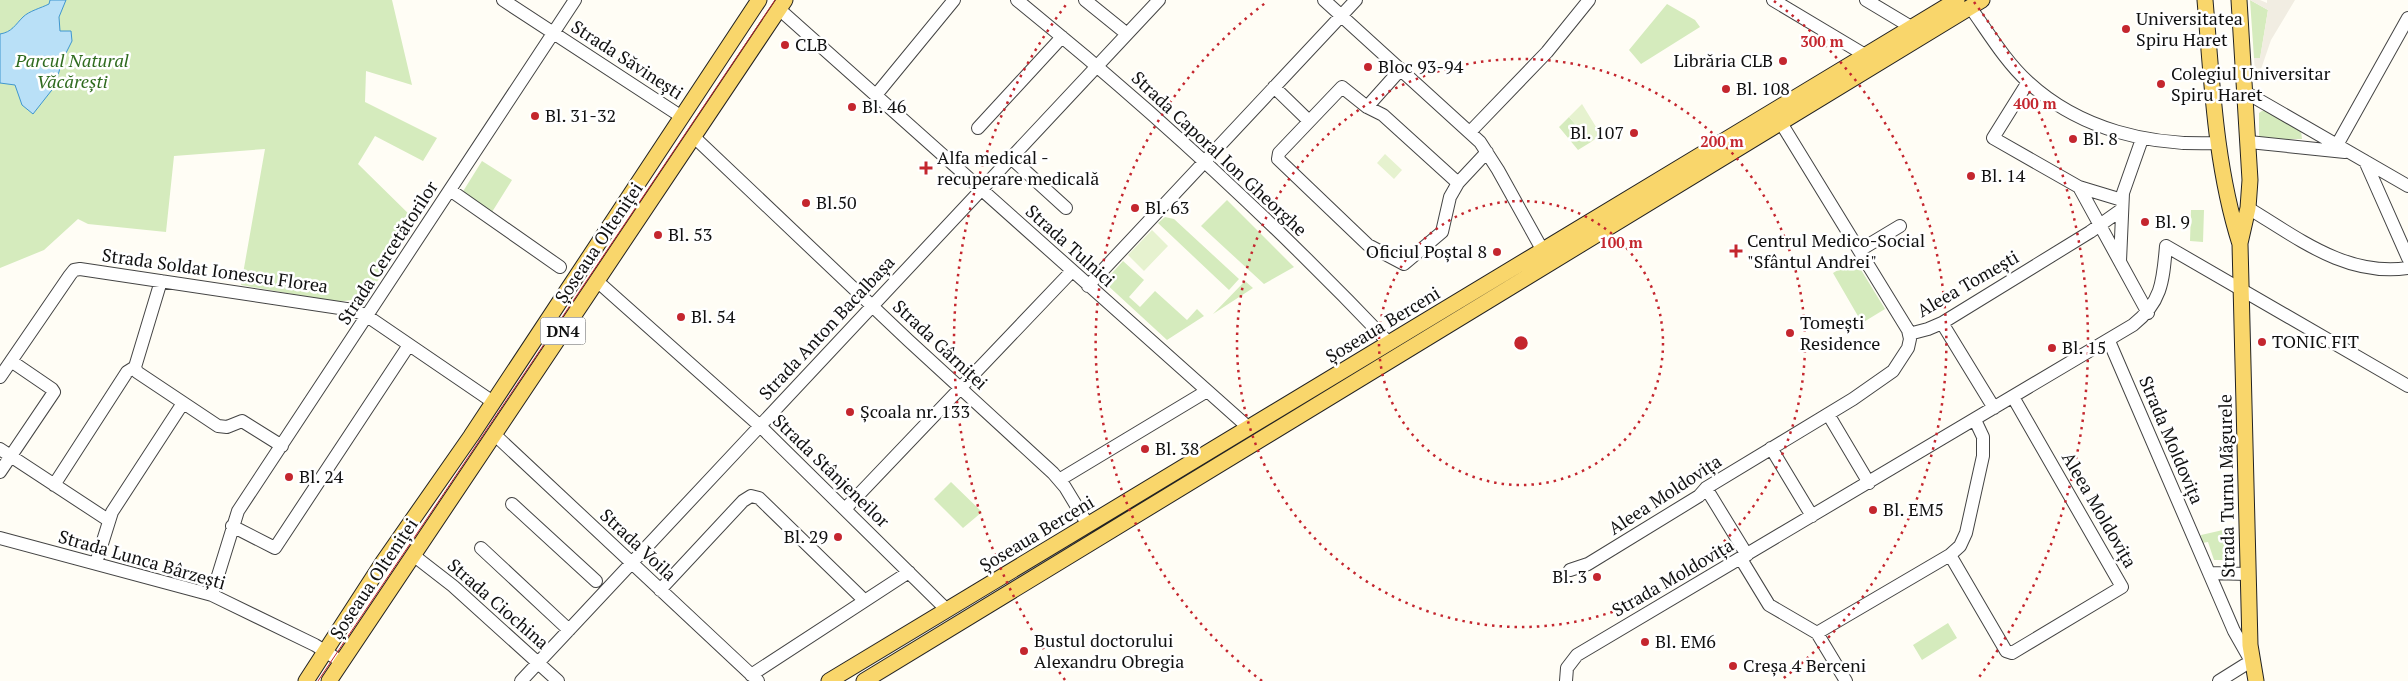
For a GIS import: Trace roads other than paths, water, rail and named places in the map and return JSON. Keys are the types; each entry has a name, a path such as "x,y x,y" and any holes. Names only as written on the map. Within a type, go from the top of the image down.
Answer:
{"main road":[{"name":"Șoseaua Olteniței","path":"306,681 383,562 493,402 759,0"},
{"name":"Strada Turnu Măgurele","path":"2205,0 2218,143 2227,202 2240,244 2248,574 2252,661 2256,681"},
{"name":"Strada Turnu Măgurele","path":"2239,0 2248,142 2248,208 2240,244"},
{"name":"Șoseaua Berceni","path":"829,681 1389,344 1461,308 1543,250 1911,27 1970,2"},
{"name":"Șoseaua Berceni","path":"864,681 1140,512 1461,308 1781,123 1970,2"},
{"name":"Șoseaua Olteniței","path":"333,680 342,662 413,555 782,4"},
{"path":"1131,499 1140,512"},
{"path":"985,588 994,602"}],"street":[{"name":"Strada Săvinești","path":"503,0 682,118"},
{"name":"Strada Cercetătorilor","path":"212,595 238,511 575,0"},
{"path":"876,95 954,0"},
{"name":"Strada Caporal Ion Gheorghe","path":"1017,0 1097,66 1204,160 1389,344"},
{"name":"Strada Anton Bacalbașa","path":"521,681 1159,0"},
{"path":"1324,0 1470,132 1487,152 1543,250"},
{"path":"1088,286 1204,160 1356,0"},
{"path":"1773,0 1865,55"},
{"path":"1866,0 1911,27"},
{"path":"1470,132 1547,52 1584,2"},
{"path":"1970,2 2006,58 2028,82 2052,101 2085,120 2142,139 2174,144 2218,143"},
{"name":"Strada Tulnici","path":"782,4 876,95 1249,428"},
{"path":"1090,4 1127,34"},
{"path":"2337,145 2408,18"},
{"path":"978,128 1062,37"},
{"path":"1367,107 1401,69"},
{"path":"2028,82 1993,138 2079,187 2121,205"},
{"path":"1274,87 1309,121"},
{"path":"1458,183 1383,115 1367,107 1344,88 1340,88 1279,153 1280,161 1368,245 1402,264 1406,263 1442,232 1450,196 1458,183 1487,152"},
{"path":"2245,92 2408,186"},
{"name":"Aleea Tomești","path":"1781,123 1860,250 1909,334 1942,323 2100,226 2121,205"},
{"path":"2309,148 2313,131"},
{"name":"Strada Gârniței","path":"693,136 871,306 1059,480 1088,525"},
{"path":"2120,262 2121,205 2125,184 2142,139"},
{"path":"2248,142 2340,151 2360,158 2408,258"},
{"path":"1011,158 1066,208"},
{"path":"2079,187 2148,313 2159,295 2162,284 2166,246 2408,386"},
{"path":"450,190 560,267"},
{"path":"2248,208 2330,256 2370,268 2408,268"},
{"path":"1860,250 1900,226"},
{"name":"Strada Soldat Ionescu Florea","path":"11,361 74,270 82,269 348,309 367,316 493,402"},
{"path":"844,508 1072,271"},
{"path":"161,280 135,366 137,372 218,426 227,427 242,422 282,446"},
{"name":"Strada Stânjeneilor","path":"597,281 760,426 946,610"},
{"name":"Strada Moldovița","path":"1566,681 1567,668 1577,655 2109,340 2148,313"},
{"path":"1942,323 1994,408"},
{"name":"Aleea Moldovița","path":"1570,570 1588,564 1699,496 1706,488 1828,414 1897,368 1908,348 1909,334"},
{"name":"Strada Moldovița","path":"2109,340 2234,631 2252,661"},
{"path":"232,526 275,548 409,345"},
{"path":"0,377 11,361 54,392 5,453 0,472"},
{"path":"54,485 127,372 135,366"},
{"path":"1059,480 1207,391"},
{"name":"Aleea Moldovița","path":"1950,555 2008,653 2047,633 2122,587 2013,397"},
{"path":"96,563 108,520 183,403"},
{"path":"1828,414 1869,483"},
{"path":"1817,633 1950,555 1960,546 1966,533 1983,456 1984,437 1975,420"},
{"name":"Strada Voila","path":"494,434 754,678"},
{"path":"1771,448 1812,516"},
{"path":"5,453 108,520"},
{"path":"1706,488 1769,605 1817,633 1846,681"},
{"path":"660,590 743,501 751,496 759,498 864,600"},
{"path":"512,504 596,581"},
{"name":"Strada Lunca Bârzești","path":"0,538 212,595 325,651 342,662"},
{"path":"481,548 569,630"},
{"name":"Strada Ciochina","path":"413,555 453,586 558,681"},
{"path":"754,678 864,600 909,572"},
{"path":"2209,574 2248,574"},
{"path":"2219,681 2252,661"}],"water":[{"path":"50,0 66,0 59,17 60,31 71,31 72,41 62,61 55,86 33,114 22,105 15,85 0,83 0,34 10,30 28,13 49,4"}],"tram line":[{"path":"318,681 775,0"}],"place":[{"name":"Universitatea Spiru Haret","path":"2126,29"},
{"name":"CLB","path":"785,45"},
{"name":"Librăria CLB","path":"1783,61"},
{"name":"Bloc 93-94","path":"1368,67"},
{"name":"Colegiul Universitar Spiru Haret","path":"2161,84"},
{"name":"Bl. 108","path":"1726,89"},
{"name":"Bl. 46","path":"852,107"},
{"name":"Bl. 31-32","path":"535,116"},
{"name":"Bl. 107","path":"1634,133"},
{"name":"Bl. 8","path":"2073,139"},
{"name":"Alfa medical - recuperare medicală","path":"926,168"},
{"name":"Bl. 14","path":"1971,176"},
{"name":"Bl.50","path":"806,203"},
{"name":"Bl. 63","path":"1135,208"},
{"name":"Bl. 9","path":"2145,222"},
{"name":"Bl. 53","path":"658,235"},
{"name":"Centrul Medico-Social \"Sfântul Andrei\"","path":"1736,251"},
{"name":"Oficiul Poștal 8","path":"1497,252"},
{"name":"Bl. 54","path":"681,317"},
{"name":"Tomești Residence","path":"1790,333"},
{"name":"TONIC FIT","path":"2262,342"},
{"name":"Bl. 15","path":"2052,348"},
{"name":"Școala nr. 133","path":"850,412"},
{"name":"Bl. 38","path":"1145,449"},
{"name":"Bl. 24","path":"289,477"},
{"name":"Bl. EM5","path":"1873,510"},
{"name":"Bl. 29","path":"838,537"},
{"name":"Bl. 3","path":"1597,577"},
{"name":"Bl. EM6","path":"1645,642"},
{"name":"Bustul doctorului Alexandru Obregia","path":"1024,651"},
{"name":"Creșa 4 Berceni","path":"1733,666"}],"park label":[{"name":"Parcul Natural Văcărești","path":"72,71"}]}
